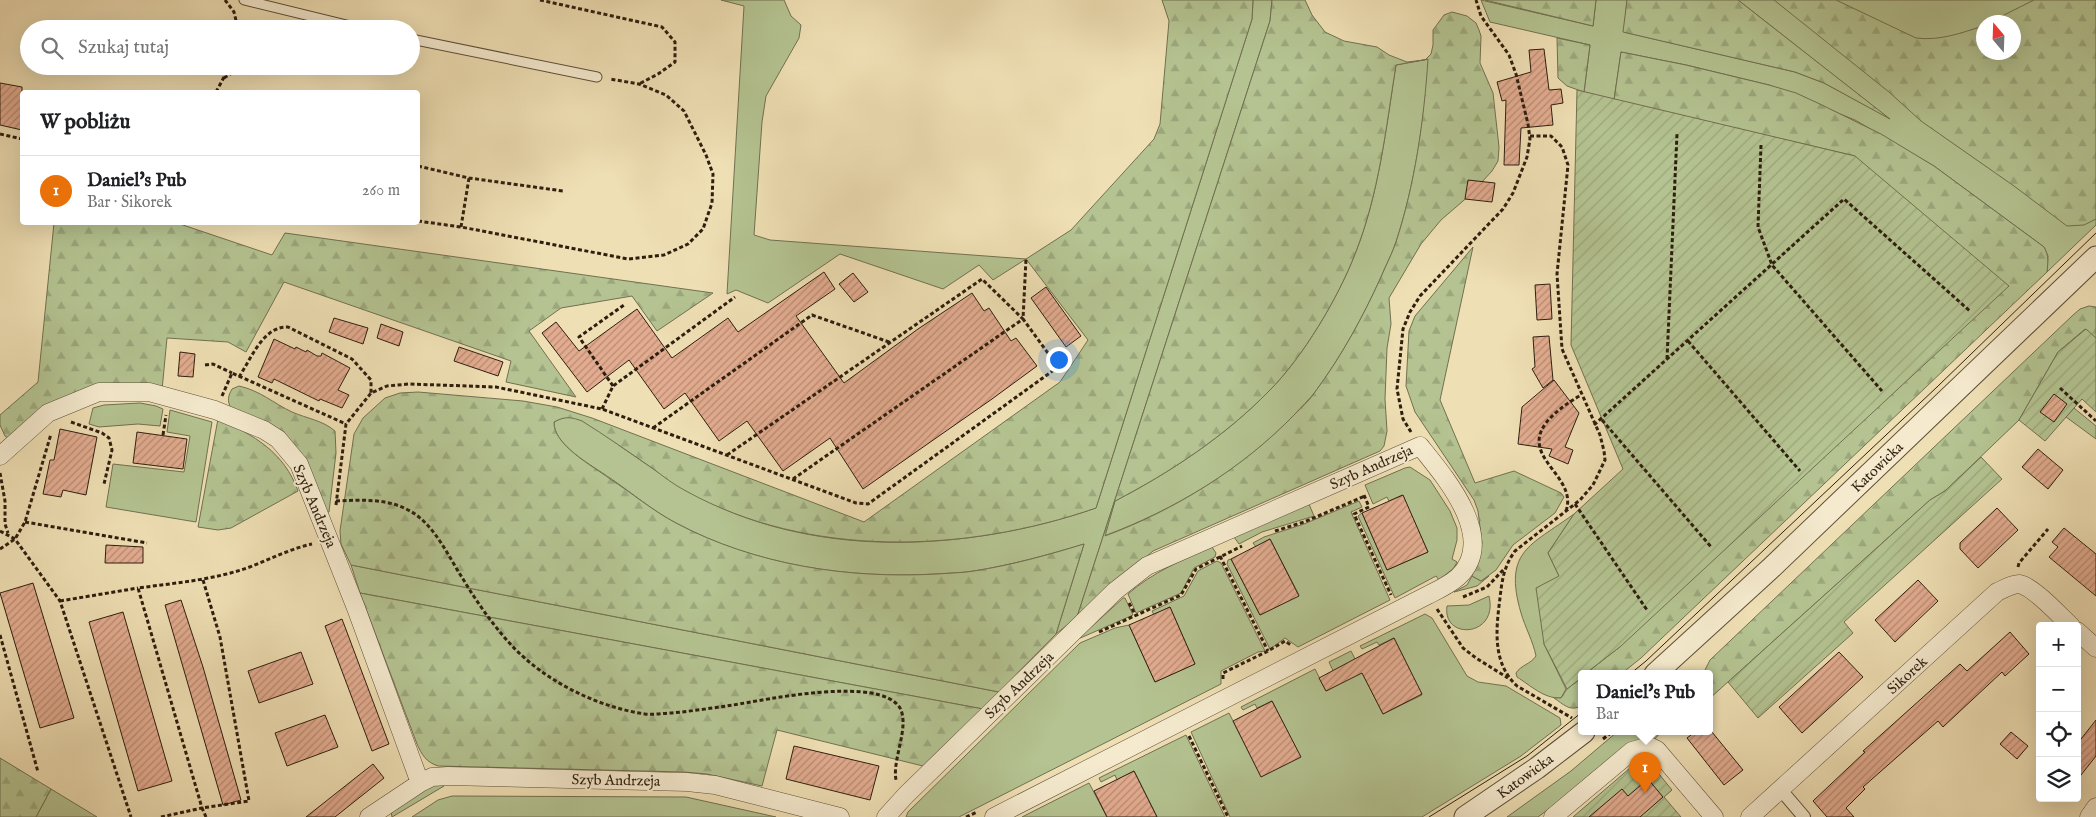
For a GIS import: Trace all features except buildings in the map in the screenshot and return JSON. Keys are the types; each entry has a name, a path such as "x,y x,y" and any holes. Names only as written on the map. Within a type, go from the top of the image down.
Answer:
{"street":[{"name":"Katowicka","path":"1659,670 1770,569 2096,257"},
{"name":"Szyb Andrzeja","path":"0,456 55,410 99,392 149,392 215,410 264,430 278,439 299,464 420,782"},
{"name":"Szyb Andrzeja","path":"886,817 905,796 1115,592 1148,566 1420,446 1444,476 1467,516 1472,539 1470,553 1459,576 1428,596 994,817"},
{"path":"2014,585 2019,584 2028,588 2066,622"},
{"name":"Sikorek","path":"1750,817 1997,592 2014,585"},
{"path":"2081,635 2096,648"},
{"name":"Katowicka","path":"1465,817 1537,768 1578,726"},
{"path":"1553,817 1632,751 1640,747 1649,746 1657,750 1714,817"},
{"name":"Szyb Andrzeja","path":"370,817 420,782 448,776 687,782 715,785 840,817"},
{"path":"1781,790 1804,817"},
{"path":"2089,817 2096,807"}],"lane":[{"path":"244,0 325,20"},
{"path":"420,41 597,77"}],"path":[{"path":"224,0 234,12 236,20"},
{"path":"540,0 662,27 675,42 675,62 639,84"},
{"path":"1420,446 1403,419 1397,389 1404,329 1410,312 1420,296 1503,209 1520,177 1527,157 1530,136 1516,74 1509,55 1501,41 1481,16 1476,0"},
{"path":"217,90 225,75"},
{"path":"223,79 229,75"},
{"path":"420,221 461,227 628,259 664,255 688,244 703,229 712,203 713,174 706,155 684,111 666,94 639,84 597,77"},
{"path":"0,134 20,139"},
{"path":"1667,360 1676,134"},
{"path":"1510,678 1498,653 1496,628 1505,569 1509,559 1516,551 1566,512 1594,485 1605,460 1602,442 1562,349 1558,261 1568,164 1562,147 1551,136 1530,136"},
{"path":"1761,145 1758,227 1772,265 1882,392"},
{"path":"420,166 469,178 563,191"},
{"path":"461,227 469,178"},
{"path":"1594,424 1602,419 1844,199 1971,312"},
{"path":"1023,320 1026,259"},
{"path":"60,601 138,588 203,580 248,568 293,548 329,540 346,424 371,393 398,385 476,385 496,387 602,409 856,504 868,504 1058,367 1023,320 982,279 728,455"},
{"path":"602,409 614,386 735,297"},
{"path":"614,386 579,337 624,305"},
{"path":"653,428 812,315 890,343"},
{"path":"792,480 1023,320"},
{"path":"239,377 269,333 280,327 288,327 352,359 371,380 371,393"},
{"path":"1688,341 1800,471"},
{"path":"205,365 213,364 346,424"},
{"path":"215,410 232,373"},
{"path":"2060,388 2096,421"},
{"path":"1566,512 1568,506 1567,495 1541,453 1540,440 1546,421 1554,412 1581,395"},
{"path":"0,549 15,539 25,522 52,433 55,410 72,423 109,438 112,450 104,484"},
{"path":"1602,419 1712,548"},
{"path":"0,472 5,501 5,524 8,534"},
{"path":"1355,474 1370,507 1354,514 1393,599"},
{"path":"1273,532 1304,522 1365,496"},
{"path":"336,501 372,499 410,511 436,535 482,609 514,648 545,674 588,697 646,714 672,713 835,691 868,692 893,702 900,708 903,720 895,776 898,788 905,796"},
{"path":"1575,504 1647,610"},
{"path":"25,522 147,543"},
{"path":"2014,585 2019,562 2048,529"},
{"path":"0,531 15,539 60,601 131,817"},
{"path":"1212,538 1268,650"},
{"path":"1199,568 1244,545"},
{"path":"161,817 202,808 249,801 220,637 203,580"},
{"path":"138,588 206,817"},
{"path":"1428,596 1463,648 1578,724"},
{"path":"0,635 38,772"},
{"path":"1187,730 1228,817"}],"green space":[{"path":"721,0 784,0 791,16 801,25 799,38 766,96 762,122 754,235 770,240 1026,259 993,280 979,265 943,289 840,254 768,303 736,290 727,294 744,6"},
{"path":"1162,0 1253,0 1252,19 1096,508 1046,523 994,534 942,540 888,542 836,538 784,529 734,513 677,486 582,421 568,418 554,422 555,431 560,439 575,454 659,513 706,537 770,559 836,571 903,575 937,574 969,572 1002,566 1084,544 1056,634 999,692 351,565 341,544 340,531 354,434 363,418 385,398 400,393 418,392 523,401 557,407 592,418 864,522 1060,382 1088,340 1026,259 1071,230 1154,139 1160,124 1169,21"},
{"path":"1253,0 1272,0 1270,21 1077,617 1056,634 1084,544 1016,563 960,573 869,574 802,566 769,559 737,549 676,523 575,454 560,439 555,431 554,422 567,417 578,419 597,429 679,486 717,506 762,523 808,534 857,541 905,542 954,539 1003,532 1050,522 1096,508 1252,19"},
{"path":"1272,0 1305,0 1312,15 1325,32 1344,41 1377,47 1389,55 1407,62 1419,61 1396,65 1381,161 1363,231 1348,271 1329,308 1307,344 1269,391 1216,438 1177,465 1115,501 1105,536 1157,514 1207,486 1253,452 1275,434 1306,403 1334,365 1367,307 1396,242 1403,220 1418,152 1428,59 1426,59 1431,54 1433,30 1444,15 1452,12 1467,16 1476,23 1481,36 1480,63 1493,93 1499,147 1498,161 1492,171 1470,195 1441,220 1421,244 1389,298 1391,324 1387,348 1385,399 1387,431 1384,446 1380,451 1153,551 1077,617 1270,21"},
{"path":"1481,0 1593,26 1596,0 1627,0 1624,32 1795,72 1824,83 1887,117 1738,0 2096,0 2096,225 2047,272 2048,256 2044,247 1934,166 1855,120 1769,85 1621,52 1614,100 1584,92 1590,45 1490,22"},
{"path":"1485,0 1596,0 1593,26"},
{"path":"1627,0 1738,0 1890,119 1824,83 1795,72 1623,32"},
{"path":"1774,0 1836,0 1916,38 1942,37 1976,28 1976,60 2021,60 2021,15 2004,15 2034,0 2096,0 2096,219 2084,225 2067,226 2014,186 1921,121 1889,92"},
{"path":"1557,38 1590,45 1584,92 1567,86 1558,78"},
{"path":"1621,52 1686,65 1796,93 1881,134 1934,166 2044,247 2048,265 2047,272 1641,658 1626,670 1590,670 1621,646 1855,156 1614,100"},
{"path":"1429,59 1418,152 1403,220 1396,242 1359,322 1325,379 1310,398 1275,434 1230,470 1156,514 1104,536 1115,501 1177,465 1216,438 1269,391 1307,344 1329,308 1348,271 1363,231 1381,161 1396,65"},
{"path":"1577,90 1855,156 2009,286 1621,646 1590,670 1578,670 1578,680 1567,689 1544,644 1536,588 1559,576 1548,553 1574,514 1623,469 1571,345"},
{"path":"54,225 183,225 272,255 285,233 713,293 657,331 632,296 561,308 529,331 576,397 506,382 511,361 284,282 246,352 228,342 167,338 162,390 123,385 8,438 5,436 0,425 0,415 38,382"},
{"path":"1473,247 1440,400 1475,483 1514,471 1561,493 1564,497 1555,513 1513,545 1496,570 1481,581 1472,576 1482,543 1478,511 1474,500 1415,412 1406,386 1409,331 1415,316"},
{"path":"2089,306 2096,307 2096,338 2085,329 2058,352 2019,420 1945,491 1930,500 1713,695 1713,670 1705,670 1710,660 2080,309"},
{"path":"2086,329 2096,338 2096,412 2082,399 2045,441 2019,420 2058,352"},
{"path":"239,386 254,391 292,412 320,422 335,431 336,453 329,512 325,512 303,462 231,408 230,394 232,389"},
{"path":"140,403 163,409 160,426 138,424 99,427 89,424 93,408 104,405"},
{"path":"2074,408 2096,426 2096,439 2066,417"},
{"path":"170,410 212,422 196,522 106,507 113,464 184,472 190,436 167,432"},
{"path":"218,419 244,432 276,455 292,477 298,491 231,528 218,530 198,527"},
{"path":"1981,457 2002,479 1844,622 1853,633 1758,718 1728,682 1930,500 1945,491"},
{"path":"1410,467 1430,480 1450,511 1457,528 1457,540 1452,559 1457,562 1454,568 1439,580 1436,576 1395,598 1358,516 1362,513 1387,570 1428,552 1402,495 1389,501 1387,497 1373,504 1365,485"},
{"path":"1359,501 1362,507 1351,512 1390,600 1298,647 1285,638 1270,649 1227,564 1228,560 1231,559 1260,615 1299,595 1270,539 1256,547 1253,543 1264,537 1304,524"},
{"path":"1309,504 1314,516 1262,532 1239,544 1234,537"},
{"path":"1574,514 1548,553 1559,576 1544,644 1566,689 1561,698 1555,698 1538,691 1517,677 1516,673 1518,670 1536,656 1521,613 1516,592 1515,576 1518,563 1524,552 1533,543"},
{"path":"1212,547 1216,553 1215,557 1194,568 1181,593 1136,613 1128,594 1158,573"},
{"path":"1217,561 1221,563 1265,651 1258,652 1221,671 1221,684 959,817 906,817 908,812 1080,643 1115,628 1129,625 1155,682 1195,664 1170,607 1154,615 1152,611 1184,596 1198,571"},
{"path":"351,565 999,692 983,709 360,593"},
{"path":"1472,576 1481,581 1489,576 1477,586 1454,592 1467,585"},
{"path":"360,593 983,709 923,766 777,730 762,786 707,774 684,772 438,766 425,758 417,744"},
{"path":"1489,596 1490,610 1486,620 1479,626 1470,630 1461,629 1453,625 1448,617 1447,606 1469,605"},
{"path":"1125,598 1133,615 1078,639"},
{"path":"1425,614 1432,618 1467,676 1478,682 1506,686 1560,718 1561,725 1521,756 1422,817 1230,817 1191,732 1229,713 1261,776 1300,757 1272,701 1257,708 1255,704 1243,710 1241,707 1315,669 1326,691 1339,684 1329,662 1351,651 1383,714 1422,695 1394,638 1379,645 1377,642 1362,649 1360,646"},
{"path":"1578,680 1578,708 1570,708 1554,698 1561,698 1567,689"},
{"path":"1186,735 1225,817 1157,817 1134,771 1117,780 1115,775 1101,782 1099,778"},
{"path":"1613,735 1658,735 1653,741 1566,796 1538,817 1507,817 1571,771"},
{"path":"0,758 51,789 36,817 0,817"},
{"path":"1637,762 1650,763 1672,790 1664,797 1681,817 1573,817"},
{"path":"1089,783 1107,817 1022,817"},
{"path":"438,784 444,786 392,817 391,812 427,788"},
{"path":"51,789 97,817 36,817"},
{"path":"452,796 686,797 776,817 412,817 438,800"}],"tram line":[{"path":"1635,670 1937,387 2096,233"},
{"path":"1429,817 1527,756 1578,715"}],"place":[{"name":"Daniel's Pub","path":"1645,793"}]}
